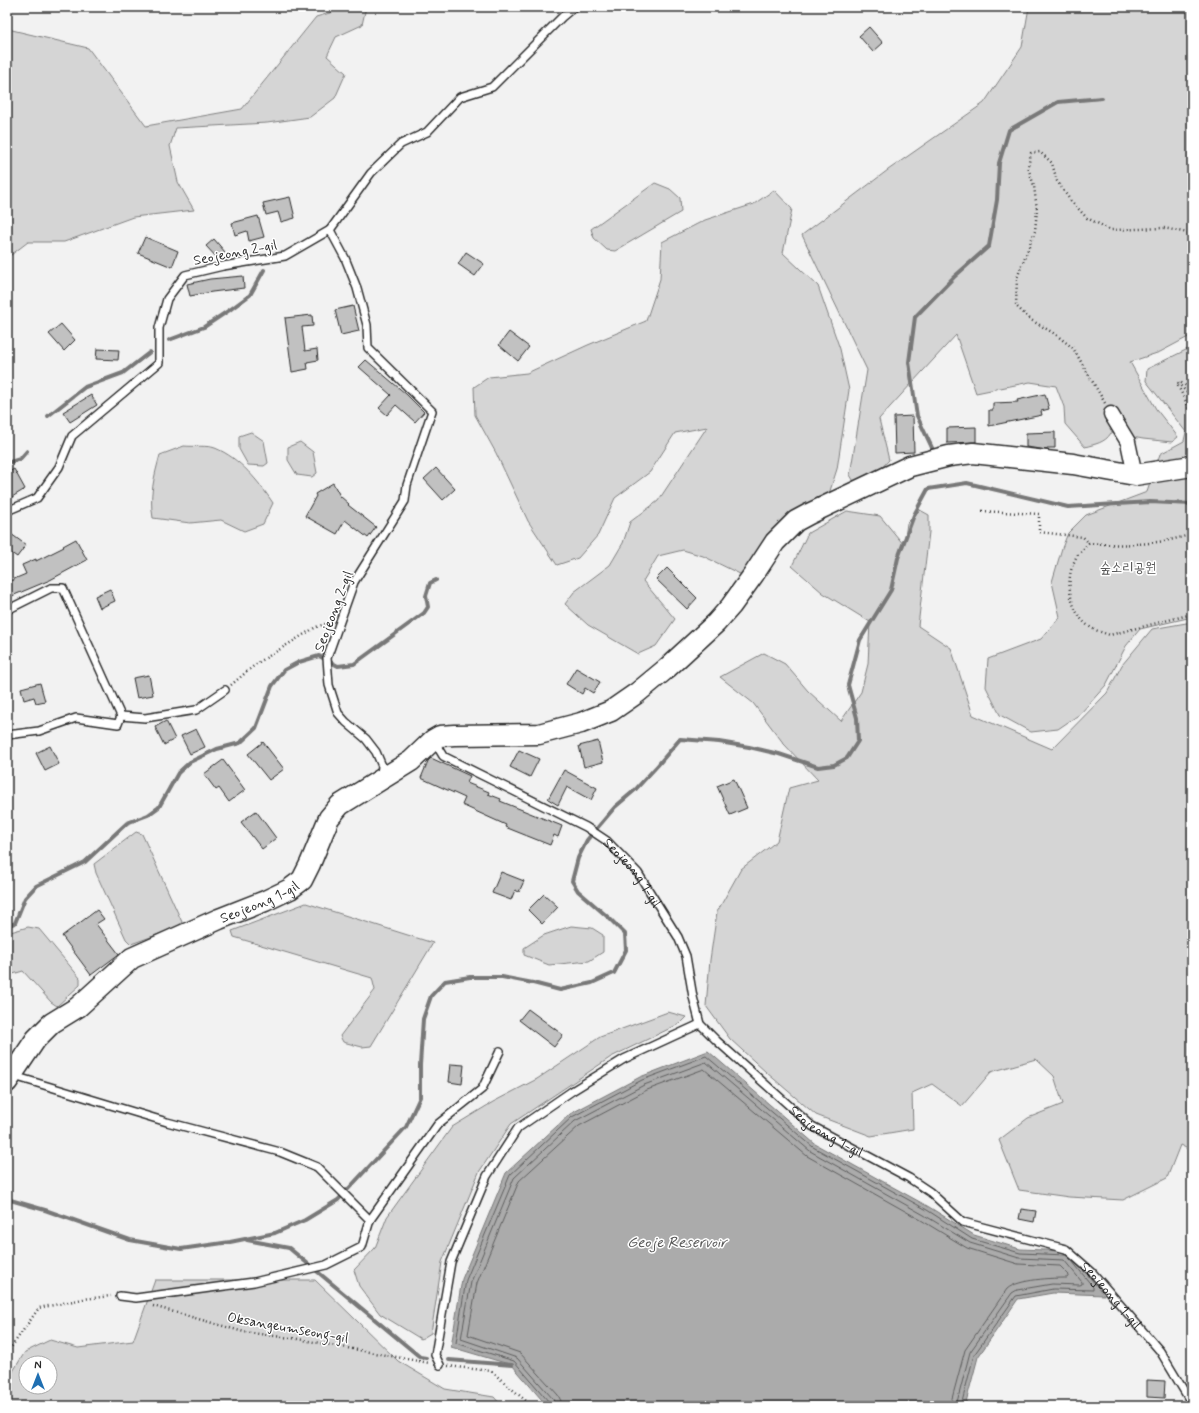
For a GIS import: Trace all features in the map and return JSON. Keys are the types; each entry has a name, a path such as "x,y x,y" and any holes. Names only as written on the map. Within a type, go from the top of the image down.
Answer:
{"street":[{"path":"1111,414 1128,442 1135,474"},
{"path":"433,740 440,736 454,735 540,734 581,723 611,711 637,693 666,669 716,624 775,542 796,521 910,466 949,456 973,453 1073,464 1135,474 1192,466"},
{"name":"Seojeong 1-gil","path":"9,1079 36,1039 52,1023 78,1006 132,958 219,919 265,901 290,889 302,880 329,818 340,805 411,761 433,740"}],"lane":[{"path":"330,230 371,174 401,144 427,132 460,97 492,87 562,17 574,7"},
{"name":"Seojeong 2-gil","path":"7,511 37,498 60,467 72,436 159,363 159,328 167,298 185,275 223,266 285,256 330,230 345,258 357,288 367,325 368,348 432,411 407,485 406,501 354,582 327,658 329,685 338,713 366,739 376,752 382,766 381,780"},
{"path":"7,610 51,588 63,588 121,716 118,724 76,718 39,731 7,735"},
{"path":"121,716 145,718 196,710 225,690"},
{"name":"Seojeong 1-gil","path":"433,740 443,756 586,826 607,841 638,873 678,937 686,956 693,997 700,1024 812,1126 920,1185 930,1192 963,1222 1066,1249 1092,1272 1160,1351 1192,1404"},
{"path":"440,1365 435,1355 451,1262 487,1176 518,1128 572,1091 624,1059 700,1024"},
{"path":"120,1296 136,1298 254,1282 326,1265 362,1247 370,1220 438,1124 482,1088 500,1051"},
{"path":"9,1079 280,1152 318,1167 370,1220"}],"path":[{"path":"1111,414 1073,348 1055,334 1031,320 1016,306 1017,278 1035,231 1037,210 1034,186 1028,167 1031,152 1040,152 1052,163 1057,181 1070,200 1087,218 1111,230 1164,228 1192,234"},
{"path":"1178,383 1180,382 1192,390"},
{"path":"1178,383 1192,398"},
{"path":"1178,383 1177,384 1192,414"},
{"path":"982,511 1039,514 1039,532 1084,537 1089,543 1110,545 1150,544 1178,539 1192,534"},
{"path":"1089,543 1080,551 1073,563 1070,577 1070,594 1076,611 1085,623 1097,631 1110,635 1192,614"},
{"path":"225,690 256,664 316,627 340,620"},
{"path":"7,1354 39,1308 83,1298 120,1296"},
{"name":"Oksangeumseong-gil","path":"148,1304 244,1332 298,1339 440,1365 491,1371 532,1406"}],"green space":[{"path":"344,7 366,7 362,25 336,37 327,56 346,73 335,98 310,117 267,123 176,128 170,146 178,182 194,210 133,217 64,242 28,242 7,258 7,25 12,30 88,48 146,126 242,109 316,17"},
{"path":"1029,7 1192,7 1192,335 1160,352 1130,362 1156,409 1178,437 1172,442 1143,439 1111,433 1103,441 1085,447 1065,424 1064,407 1056,386 1030,382 976,393 956,335 879,419 889,460 876,474 855,483 850,475 867,370 802,235 888,170 984,103 1022,47"},
{"path":"655,183 670,189 680,198 681,212 615,251 607,250 594,238 591,229"},
{"path":"774,190 792,209 783,253 818,286 840,349 849,390 837,469 828,497 792,515 751,559 742,575 703,556 683,550 658,556 643,581 675,619 656,646 638,654 588,625 565,604 574,592 610,565 623,543 630,522 658,501 707,427 675,433 650,472 615,498 598,535 578,558 557,565 528,521 496,453 475,415 474,387 489,377 527,373 588,345 646,321 660,279 662,242 705,220 754,204"},
{"name":"숲소리공원","path":"1192,347 1192,617 1140,629 1126,646 1106,685 1080,714 1058,729 1031,732 1000,715 986,687 988,659 1041,639 1060,617 1052,582 1068,533 1086,515 1147,492 1160,454 1184,441 1186,432 1146,381 1147,369"},
{"path":"251,432 264,441 268,463 264,466 248,465 239,449 239,436"},
{"path":"300,442 313,452 317,473 312,477 297,475 288,460 288,447"},
{"path":"184,446 215,448 224,452 241,464 262,487 273,503 263,524 244,531 221,520 190,523 153,518 152,494 160,455"},
{"path":"920,510 929,515 929,532 918,626 951,648 973,715 1052,749 1107,693 1122,665 1152,629 1192,622 1192,1151 1180,1145 1167,1178 1123,1200 1069,1197 1019,1190 999,1140 1028,1118 1063,1104 1054,1076 1036,1059 991,1072 962,1106 932,1084 912,1093 913,1129 871,1136 816,1115 730,1039 706,1006 710,960 717,912 741,869 777,841 789,788 818,780 784,744 753,703 720,677 764,653 785,664 808,691 841,721 861,692 868,664 870,622 823,593 792,566 808,533 847,511 880,516 904,545 907,523"},
{"path":"136,832 142,834 182,922 179,927 131,944 126,939 96,873 94,864"},
{"path":"306,903 433,943 371,1046 362,1047 343,1042 340,1036 375,990 372,978 234,937 232,931"},
{"path":"571,926 592,928 603,935 603,952 589,961 549,965 524,955 524,948 544,935"},
{"path":"28,927 39,929 80,978 80,985 57,1006 51,1002 23,971 13,974 7,979 7,933"},
{"path":"668,1012 686,1017 679,1024 611,1057 511,1124 479,1172 442,1262 431,1333 421,1339 380,1314 359,1286 354,1270 375,1248 387,1217 452,1127 493,1102 537,1079 600,1037"},
{"path":"155,1280 315,1280 398,1361 445,1389 494,1397 502,1406 7,1406 7,1381 18,1363 18,1395 58,1395 58,1355 23,1355 25,1352 50,1340 78,1348 133,1341"}],"water":[{"name":"Geoje Reservoir","path":"708,1051 815,1144 929,1207 974,1235 1020,1249 1068,1251 1104,1295 1053,1293 1018,1299 978,1357 965,1406 547,1406 512,1365 451,1347 462,1279 506,1173 570,1114 640,1077"}],"building":[{"path":"869,27 883,43 873,52 859,36"},
{"path":"290,197 295,218 281,222 278,212 266,215 263,203"},
{"path":"258,216 264,237 249,241 247,231 235,235 232,223"},
{"path":"145,237 178,251 172,267 138,253"},
{"path":"214,239 225,252 218,259 206,246"},
{"path":"466,252 484,264 475,276 458,264"},
{"path":"243,276 244,288 190,296 187,284 210,279"},
{"path":"353,306 359,331 341,335 335,310"},
{"path":"312,315 313,326 302,327 305,351 317,349 318,360 307,362 308,369 292,372 285,318"},
{"path":"61,324 75,340 64,351 49,334"},
{"path":"509,332 529,347 518,361 499,345"},
{"path":"97,349 119,350 118,360 96,359"},
{"path":"366,360 406,394 424,412 415,422 396,405 387,415 379,408 391,395 359,367"},
{"path":"1045,394 1049,409 1041,411 1042,415 989,426 989,410 993,410 993,403 1018,402 1017,400"},
{"path":"91,395 97,405 70,422 63,412"},
{"path":"913,416 914,452 895,453 894,417"},
{"path":"976,427 976,442 947,443 947,428"},
{"path":"1055,432 1055,448 1047,448 1047,450 1026,447 1026,433"},
{"path":"436,468 455,489 443,500 424,479"},
{"path":"14,469 25,489 7,500 7,473"},
{"path":"333,483 340,496 349,504 348,505 376,527 368,538 345,520 337,534 305,516 316,496 315,494"},
{"path":"7,531 26,545 17,557 7,550"},
{"path":"76,539 87,560 50,580 7,598 7,582 26,574 22,565 36,559 36,561 64,547 63,546"},
{"path":"667,568 697,598 687,609 656,579"},
{"path":"110,589 115,601 100,608 95,596"},
{"path":"576,668 600,682 593,693 585,688 582,694 566,684"},
{"path":"149,675 153,695 137,698 133,678"},
{"path":"40,683 45,701 36,703 34,697 24,700 21,688"},
{"path":"166,721 175,739 164,745 155,727"},
{"path":"196,729 205,747 190,754 181,736"},
{"path":"598,741 603,762 584,767 579,746"},
{"path":"263,742 284,769 269,780 248,754"},
{"path":"50,746 59,764 45,771 36,753"},
{"path":"519,750 539,759 530,777 510,767"},
{"path":"431,758 470,776 467,783 489,792 488,794 501,799 500,801 562,826 558,837 554,835 550,845 505,827 506,825 462,805 465,798 421,778 428,761"},
{"path":"223,760 245,790 229,802 219,788 216,790 204,774"},
{"path":"564,770 597,788 591,800 567,787 558,805 548,799"},
{"path":"734,779 747,808 730,815 717,786"},
{"path":"256,811 276,838 262,849 241,822"},
{"path":"501,872 524,881 519,892 515,890 511,900 492,893"},
{"path":"544,894 558,907 542,924 528,910"},
{"path":"97,910 104,919 96,924 119,954 91,975 62,936"},
{"path":"528,1009 563,1035 554,1047 519,1020"},
{"path":"451,1064 464,1065 462,1084 449,1082"},
{"path":"1021,1209 1036,1211 1034,1222 1019,1219"},
{"path":"1147,1380 1165,1381 1164,1398 1147,1397"}],"waterway":[{"path":"934,452 917,416 909,362 915,317 954,277 989,246 997,200 999,163 1009,130 1058,102 1102,98"},
{"path":"169,340 204,327 231,309 250,295 264,270"},
{"path":"48,416 85,387 123,373 150,352"},
{"path":"7,463 20,459 27,451"},
{"path":"7,1199 45,1210 130,1240 181,1249 230,1242 275,1233 305,1220 338,1200 406,1127 420,1097 420,1065 423,1019 431,996 445,981 470,977 502,977 560,990 592,983 614,973 626,950 625,934 578,891 572,881 578,858 587,840 615,807 635,790 680,739 719,742 749,747 779,754 818,767 834,765 847,758 858,741 857,718 848,685 860,640 891,590 898,558 914,515 928,489 967,483 1068,507 1150,502 1192,504"},
{"path":"7,926 15,923 25,898 36,886 85,862 127,823 148,815 159,807 178,773 190,762 217,749 240,743 256,728 272,686 284,670 299,662 319,656 338,666 354,664 424,613 428,607 426,596 430,583 436,580"},
{"path":"247,1240 289,1248 420,1357 426,1358"},
{"path":"449,1360 512,1365"}]}
